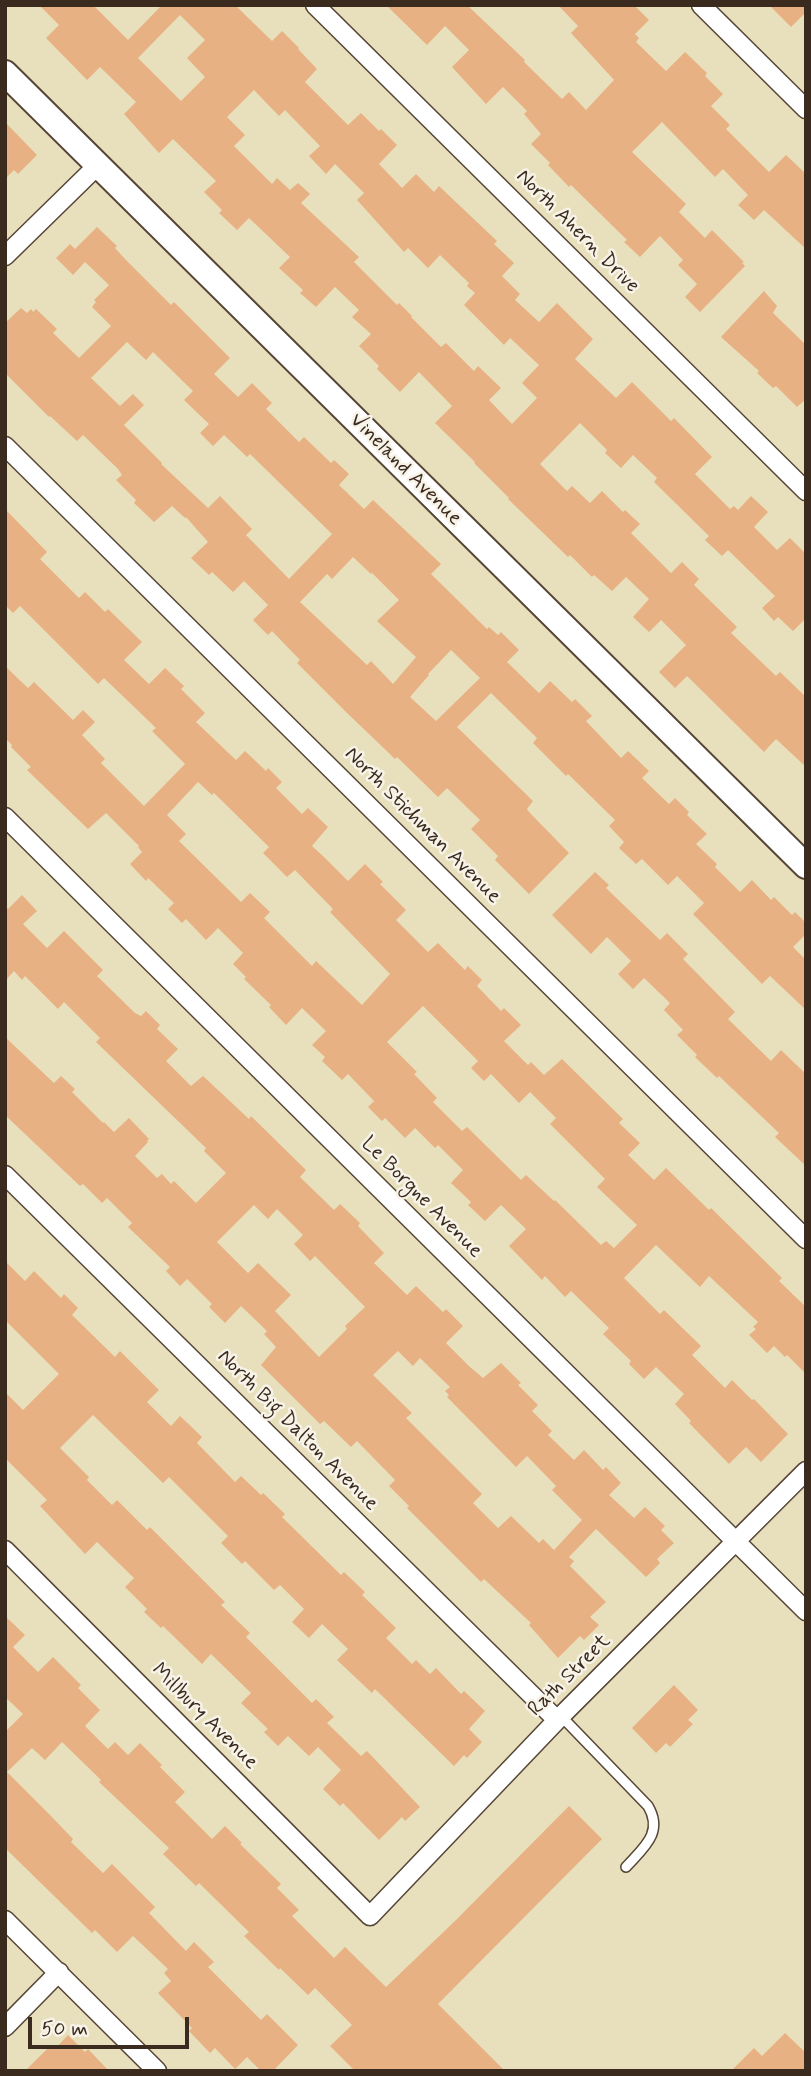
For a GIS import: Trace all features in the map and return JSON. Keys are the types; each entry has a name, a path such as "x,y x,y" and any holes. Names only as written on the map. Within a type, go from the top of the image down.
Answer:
{"street":[{"name":"North Ahern Drive","path":"316,5 806,491"},
{"path":"701,5 806,109"},
{"name":"Vineland Avenue","path":"5,74 806,866"},
{"path":"5,256 98,165"},
{"name":"North Stichman Avenue","path":"5,446 806,1239"},
{"name":"Le Borgne Avenue","path":"5,817 806,1611"},
{"name":"North Big Dalton Avenue","path":"5,1175 559,1718"},
{"name":"Rath Street","path":"370,1916 559,1718 806,1471"},
{"name":"Millbury Avenue","path":"5,1550 370,1916"},
{"path":"5,1920 157,2071"},
{"path":"5,2027 59,1972"}],"lane":[{"path":"559,1718 648,1806 654,1816 651,1838 626,1867"}],"building":[{"path":"39,5 93,5 128,40 162,5 235,5 272,41 282,31 299,48 317,69 305,82 348,125 361,113 397,145 379,164 402,188 416,174 434,192 439,186 497,241 494,244 514,263 502,276 520,294 515,300 539,322 557,303 593,339 575,359 616,398 632,382 671,421 674,418 712,457 695,474 730,509 734,506 738,510 751,496 768,512 754,527 777,550 790,538 806,554 806,618 793,631 778,617 774,621 762,608 775,596 728,550 722,556 705,540 709,536 654,482 657,478 633,455 621,468 580,423 540,464 567,491 572,486 590,503 602,491 623,512 625,510 640,524 631,533 671,573 682,562 699,579 694,585 737,627 731,633 776,676 780,672 806,697 806,767 776,739 764,752 687,676 675,688 659,672 686,645 661,620 649,632 633,617 649,599 626,577 612,591 594,575 592,577 508,499 435,423 452,406 419,372 400,392 359,346 371,334 352,317 359,310 335,287 316,307 300,293 303,290 279,268 290,257 249,218 237,230 219,213 222,210 204,192 216,181 173,139 159,153 124,114 136,102 100,67 87,80 46,38 59,25","holes":["180,15 205,40 187,58 205,77 181,101 138,58","254,90 279,116 285,110 320,146 309,156 326,174 335,164 364,193 357,200 404,252 408,248 428,268 440,255 469,283 467,286 475,293 464,305 504,345 510,338 539,365 522,383 537,398 512,424 489,400 501,388 478,366 474,371 446,343 441,347 399,303 397,305 354,262 359,257 301,203 310,194 298,183 290,190 277,178 272,184 234,146 245,135 227,117"]},
{"path":"386,5 467,5 562,99 569,92 586,110 614,80 571,33 578,26 558,5 634,5 649,20 635,34 639,38 636,42 666,71 685,52 707,73 705,76 723,94 711,106 730,125 726,129 769,172 786,155 806,174 806,249 764,210 754,220 738,205 748,195 723,169 715,177 662,122 632,152 686,204 679,212 705,238 712,230 745,266 700,312 685,297 697,284 678,265 683,260 660,236 640,257 624,242 627,240 571,185 569,187 531,144 541,134 524,114 527,111 503,87 486,104 452,67 469,50 445,26 427,45"},
{"path":"769,5 806,5 806,12 791,27"},
{"path":"5,122 37,155 18,174 14,170 5,179"},
{"path":"97,227 171,305 174,302 230,358 214,374 238,397 252,383 272,403 266,409 299,442 304,437 331,463 334,460 349,474 339,485 364,509 373,500 441,564 431,574 487,629 489,627 498,635 501,632 519,650 507,662 539,693 550,681 572,702 575,699 592,716 586,721 621,758 628,751 649,771 642,778 669,804 675,798 689,812 687,815 707,834 696,844 740,892 752,880 771,900 774,897 792,915 795,912 806,923 806,934 793,947 806,960 806,1010 770,976 762,984 693,914 704,903 677,876 668,885 642,859 636,864 619,848 624,842 609,826 615,820 533,743 537,738 491,693 457,727 533,801 527,809 569,853 529,894 495,860 498,856 471,829 480,820 447,788 438,797 297,663 300,660 272,631 268,635 253,620 268,605 244,581 233,592 212,572 209,575 191,558 208,542 186,517 172,506 154,522 116,480 122,475 118,469 83,435 77,441 5,373 5,323 21,308 27,313 36,309 57,329 53,333 79,358 111,326 92,307 96,302 94,300 109,285 85,262 73,275 56,258 70,244 75,249","holes":["127,342 146,360 153,352 193,391 184,400 209,424 200,433 213,446 224,435 247,457 250,454 332,534 289,579 246,535 252,529 220,496 208,508 124,425 144,405 133,394 120,406 91,378","353,557 399,600 377,621 416,657 393,684 371,661 367,665 300,602 327,574 332,579","451,650 480,678 436,721 410,697"]},
{"path":"764,291 777,306 773,313 806,345 806,399 797,407 776,386 773,388 757,373 759,371 721,337"},
{"path":"5,509 47,552 40,559 79,598 85,592 105,612 108,609 142,642 124,660 149,684 165,668 184,686 181,689 205,713 196,722 236,760 245,751 266,771 268,768 282,782 276,788 302,814 308,808 328,827 312,846 348,881 365,864 383,882 380,884 406,910 396,920 428,952 438,943 465,970 468,966 482,980 477,986 501,1011 504,1008 521,1025 504,1041 528,1065 531,1062 544,1075 562,1059 623,1119 619,1123 640,1143 628,1155 654,1180 666,1168 782,1278 779,1281 806,1307 806,1374 774,1346 767,1353 749,1335 756,1329 753,1327 758,1322 709,1276 700,1287 656,1245 624,1278 660,1314 664,1310 701,1346 692,1355 725,1388 732,1380 788,1434 761,1462 746,1447 729,1464 689,1423 691,1421 675,1404 684,1394 656,1367 644,1379 629,1364 631,1361 603,1334 609,1328 571,1291 565,1297 545,1276 542,1280 509,1246 526,1229 501,1205 485,1221 468,1205 471,1202 451,1183 463,1170 438,1145 435,1148 415,1128 405,1138 385,1118 382,1121 368,1107 374,1101 348,1074 342,1080 322,1061 325,1057 312,1045 326,1031 302,1008 286,1025 233,964 243,953 218,928 206,940 186,919 182,923 168,909 174,903 148,878 146,881 130,864 142,852 139,846 106,813 88,829 27,770 31,767 5,738 5,666 28,688 34,682 73,720 83,710 95,722 82,735 105,759 101,763 144,806 185,764 152,731 156,728 104,678 98,684 20,606 13,613 5,605","holes":["198,782 212,795 214,793 269,847 263,853 287,877 295,870 333,909 330,912 390,974 362,1005 316,961 312,966 264,918 270,912 250,893 241,902 179,841 186,834 167,815","423,1006 478,1061 471,1068 484,1081 491,1074 519,1103 530,1092 556,1118 550,1124 605,1179 597,1187 637,1225 614,1248 606,1241 601,1245 526,1175 521,1180 467,1127 462,1131 433,1102 437,1098 414,1074 417,1072 387,1042"]},
{"path":"595,872 609,885 606,888 660,940 667,933 688,954 683,959 735,1012 728,1019 771,1061 781,1050 806,1074 806,1166 775,1137 779,1133 695,1057 697,1055 677,1035 683,1030 664,1010 670,1003 644,978 633,989 618,974 631,961 607,937 591,954 552,915"},
{"path":"22,895 37,911 23,924 47,948 64,931 103,970 97,976 135,1013 141,1016 146,1011 160,1025 157,1029 178,1049 166,1061 191,1086 203,1076 249,1119 251,1116 306,1170 300,1177 334,1210 340,1204 360,1223 358,1226 384,1253 374,1263 407,1295 416,1286 443,1312 446,1309 463,1326 446,1343 470,1367 483,1378 501,1363 538,1405 532,1411 552,1431 548,1435 574,1460 584,1450 603,1470 606,1467 621,1483 609,1495 634,1518 645,1507 665,1526 661,1530 674,1543 657,1559 660,1563 646,1577 596,1529 569,1557 574,1561 570,1566 606,1602 590,1617 599,1625 584,1640 580,1636 558,1658 529,1625 531,1623 484,1579 481,1582 407,1508 409,1506 389,1486 395,1480 357,1441 351,1447 324,1421 320,1424 261,1365 276,1347 264,1334 267,1331 241,1306 225,1323 209,1307 212,1304 187,1279 180,1286 166,1271 170,1267 128,1227 132,1223 107,1198 102,1203 83,1184 80,1186 5,1115 5,1037 54,1083 61,1076 75,1089 72,1092 114,1132 129,1118 149,1139 135,1156 157,1178 162,1174 171,1184 174,1181 196,1203 226,1173 204,1151 206,1148 96,1042 100,1038 64,1002 58,1009 25,976 22,980 14,971 5,981 5,906 8,909","holes":["254,1205 268,1219 277,1209 303,1235 294,1244 310,1261 315,1256 365,1307 319,1357 275,1311 291,1295 258,1263 248,1273 217,1242","398,1351 413,1366 420,1358 450,1387 445,1391 449,1395 447,1397 516,1467 527,1456 556,1486 552,1490 582,1520 554,1550 543,1539 539,1543 511,1516 498,1528 473,1503 482,1494 406,1418 412,1413 373,1375"]},
{"path":"5,1261 25,1281 34,1271 61,1298 64,1294 78,1308 72,1315 115,1357 120,1351 159,1390 147,1402 171,1426 180,1416 202,1437 197,1443 235,1482 241,1476 261,1495 263,1493 285,1514 282,1517 341,1575 344,1572 365,1592 362,1595 396,1628 386,1638 412,1664 416,1660 430,1674 436,1668 461,1694 464,1691 485,1711 469,1729 482,1742 467,1758 464,1755 454,1766 375,1689 372,1693 337,1660 348,1649 322,1624 309,1638 292,1622 304,1609 280,1585 274,1590 245,1561 242,1564 221,1543 228,1536 169,1477 163,1483 93,1415 60,1448 112,1505 117,1500 147,1530 150,1527 225,1602 221,1605 250,1633 246,1637 312,1703 316,1699 334,1717 327,1723 361,1756 367,1751 420,1807 405,1821 402,1817 379,1840 343,1803 340,1806 323,1789 341,1770 318,1747 309,1756 288,1736 278,1746 264,1732 268,1729 241,1703 251,1693 211,1654 202,1664 163,1626 161,1628 144,1612 147,1609 125,1587 134,1578 97,1542 85,1554 40,1506 47,1500 5,1458 5,1392 23,1410 59,1374 5,1320"},
{"path":"5,1616 25,1635 13,1647 38,1672 53,1657 81,1685 78,1688 100,1710 85,1726 108,1749 115,1742 128,1755 140,1743 185,1792 175,1802 212,1839 225,1826 281,1884 277,1888 299,1910 292,1916 334,1958 345,1947 386,1987 569,1806 602,1839 438,2004 505,2071 355,2071 330,2046 352,2025 315,1988 308,1995 244,1936 249,1932 199,1883 196,1886 163,1854 169,1848 99,1782 101,1780 62,1742 45,1760 32,1748 7,1772 103,1873 112,1864 155,1907 149,1913 186,1951 194,1942 214,1962 208,1967 261,2020 267,2014 298,2045 273,2071 261,2071 247,2057 235,2069 215,2048 210,2053 189,2031 192,2028 158,1993 171,1981 164,1973 168,1969 133,1936 117,1952 95,1930 92,1933 5,1848 5,1732 23,1714 5,1697"},
{"path":"674,1685 698,1710 688,1720 693,1724 670,1747 666,1743 656,1753 632,1728"},
{"path":"785,2033 806,2053 806,2071 731,2071 754,2048 762,2056"},
{"path":"68,2035 85,2052 88,2049 109,2071 25,2071 51,2045 55,2049"}]}
